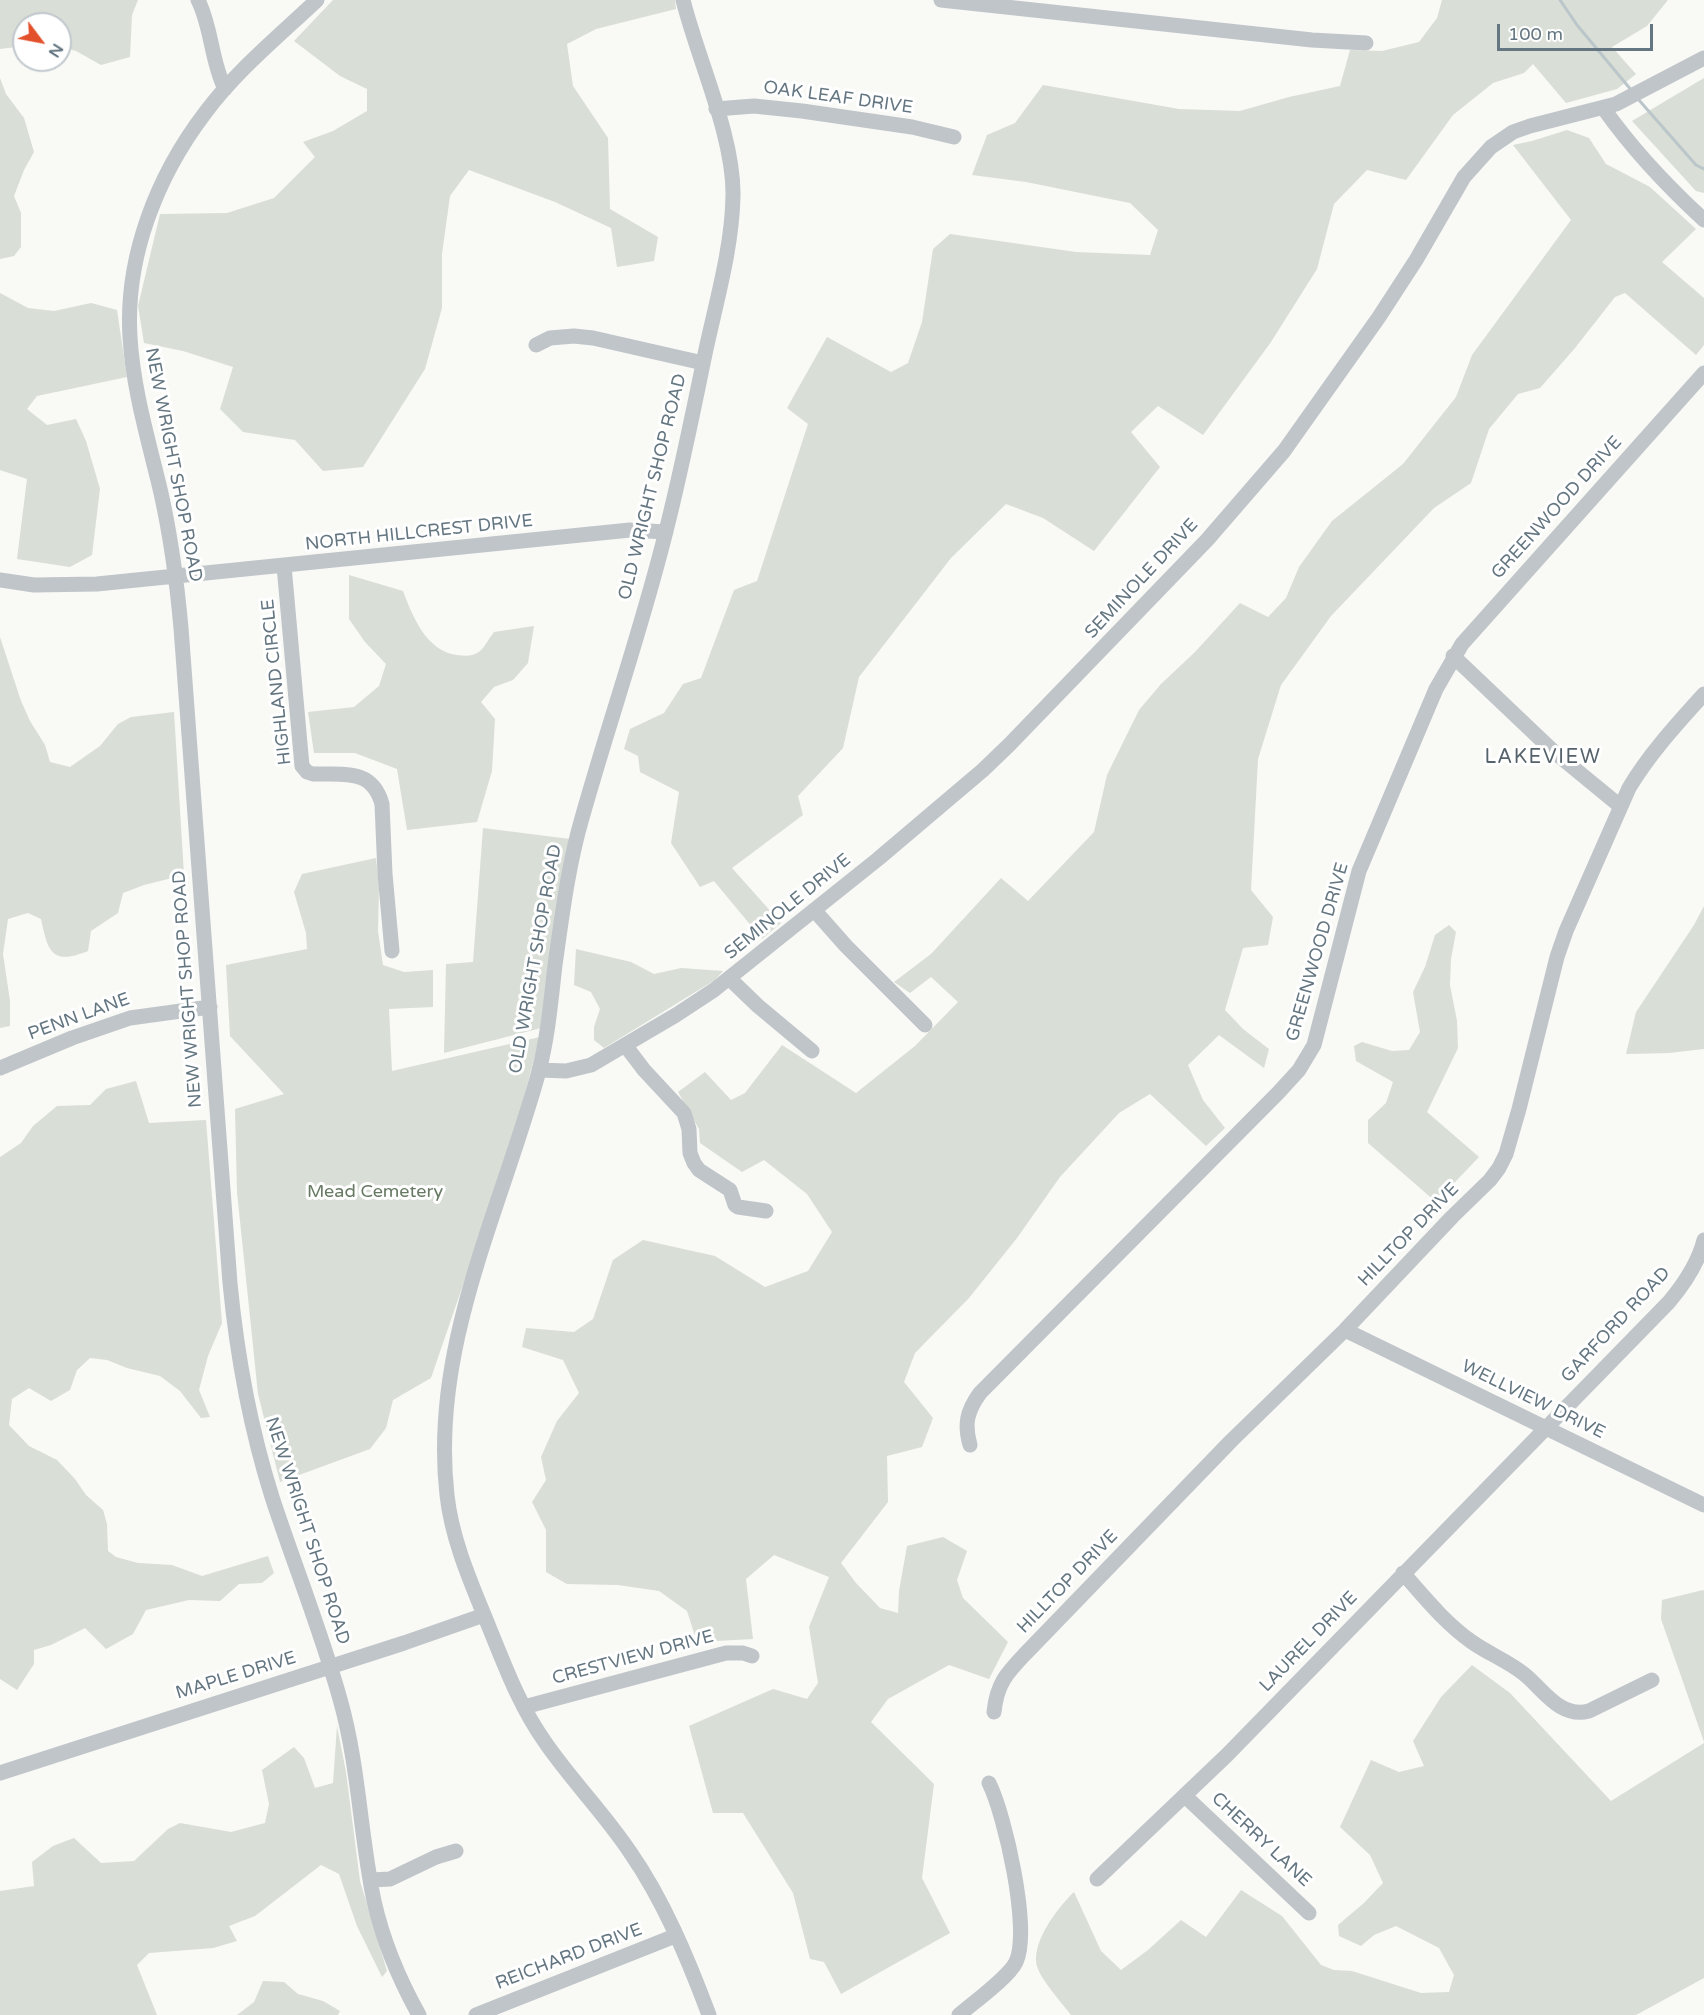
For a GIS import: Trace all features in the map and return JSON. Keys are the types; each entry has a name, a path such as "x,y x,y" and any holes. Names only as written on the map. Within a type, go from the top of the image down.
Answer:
{"street":[{"path":"198,0 204,12 219,78 225,89"},
{"name":"NEW WRIGHT SHOP ROAD","path":"317,0 225,89 184,143 158,190 139,246 131,298 130,339 142,417 163,503 176,577 233,1318 247,1405 272,1497 340,1698 354,1761 371,1880 386,1944 419,2015"},
{"name":"OLD WRIGHT SHOP ROAD","path":"683,0 728,149 732,170 733,194 726,252 666,532 572,855 548,1025 539,1070 464,1308 448,1379 445,1407 445,1470 449,1512 462,1558 524,1707 561,1765 631,1853 650,1884 709,2015"},
{"path":"949,0 1312,40 1366,43"},
{"name":"SEMINOLE DRIVE","path":"539,1070 577,1069 591,1065 676,1016 730,979 815,911 1010,745 1247,496 1308,418 1366,336 1416,260 1464,177 1500,139 1513,132 1550,121 1604,109 1624,101 1704,58"},
{"name":"OAK LEAF DRIVE","path":"716,109 754,106 802,111 912,127 954,137"},
{"path":"1604,109 1670,189 1704,220"},
{"path":"536,345 550,338 574,336 703,363"},
{"name":"GREENWOOD DRIVE","path":"970,1445 966,1423 968,1413 980,1393 1278,1093 1307,1058 1317,1035 1359,872 1436,690 1453,656 1704,373"},
{"name":"NORTH HILLCREST DRIVE","path":"0,580 34,585 68,585 176,577 630,530 666,532"},
{"name":"HIGHLAND CIRCLE","path":"284,566 302,766 307,772 313,774 361,777 369,782 380,795 392,951"},
{"path":"1453,656 1553,751 1620,806"},
{"name":"HILLTOP DRIVE","path":"994,1712 996,1697 1006,1674 1231,1441 1345,1330 1499,1168 1506,1154 1519,1109 1557,957 1620,806 1642,766 1704,694"},
{"path":"815,911 925,1026"},
{"path":"730,979 758,1006 812,1051"},
{"name":"PENN LANE","path":"0,1068 72,1038 130,1018 151,1013 210,1006"},
{"path":"626,1045 644,1070 684,1113 688,1123 690,1153 699,1170 730,1190 735,1205 738,1207 766,1211"},
{"name":"GARFORD ROAD","path":"1545,1428 1674,1296 1696,1261 1704,1240"},
{"name":"WELLVIEW DRIVE","path":"1345,1330 1704,1505"},
{"name":"LAUREL DRIVE","path":"1097,1879 1185,1796 1545,1428"},
{"path":"1403,1573 1457,1631 1474,1644 1523,1673 1563,1709 1578,1713 1589,1710 1652,1680"},
{"name":"MAPLE DRIVE","path":"0,1773 404,1644 484,1615"},
{"name":"CRESTVIEW DRIVE","path":"524,1707 726,1653 743,1653 752,1656"},
{"path":"959,2015 1012,1969 1019,1954 1019,1915 1013,1863 1003,1820 989,1783"},
{"name":"CHERRY LANE","path":"1185,1796 1310,1913"},
{"path":"371,1880 390,1879 435,1857 456,1851"},
{"name":"REICHARD DRIVE","path":"476,2015 675,1936"}],"green space":[{"path":"0,0 138,0 132,15 130,57 101,65 72,50 72,12 12,12 12,48 0,49"},
{"path":"333,0 675,0 676,9 596,29 567,44 573,86 608,138 610,209 658,237 654,261 617,267 611,228 555,202 469,170 450,196 442,254 442,308 425,369 363,467 323,471 295,440 243,432 220,409 233,367 183,351 144,343 138,306 160,214 227,213 274,198 315,157 303,142 333,131 367,111 367,89 340,76 294,41"},
{"path":"1442,0 1668,0 1647,26 1612,47 1636,74 1617,89 1566,103 1533,64 1524,73 1493,83 1453,115 1406,180 1367,170 1334,204 1317,269 1271,342 1203,435 1158,406 1131,432 1160,467 1094,551 1043,518 1006,504 951,558 859,677 843,748 798,796 803,815 732,868 781,923 762,939 714,881 700,887 671,843 679,792 640,772 638,756 624,749 630,729 664,713 683,684 701,678 734,590 757,581 808,424 787,408 827,337 891,372 908,363 922,322 933,249 950,234 1076,252 1150,255 1158,230 1130,203 1026,182 972,175 987,135 1015,123 1043,85 1179,109 1240,111 1340,86 1350,50 1382,51 1419,42 1437,18"},
{"path":"0,78 6,94 24,118 34,152 14,196 21,213 21,247 14,256 0,259"},
{"path":"1704,78 1704,193 1696,191 1632,121"},
{"path":"1567,130 1589,138 1606,164 1650,187 1696,229 1662,262 1704,298 1704,345 1696,355 1625,293 1615,297 1540,388 1518,394 1489,429 1471,483 1434,508 1331,616 1281,685 1258,759 1251,890 1273,917 1268,945 1243,948 1225,1010 1243,1029 1269,1049 1264,1068 1219,1035 1188,1065 1203,1100 1225,1128 1206,1146 1150,1094 1119,1113 1060,1177 1017,1238 969,1298 915,1353 904,1382 933,1418 922,1447 887,1456 888,1502 841,1563 880,1608 898,1613 899,1591 907,1546 943,1537 967,1551 957,1580 963,1598 1008,1642 989,1679 949,1665 888,1699 871,1722 934,1784 922,1878 950,1933 841,1994 824,1962 810,1959 793,1893 743,1813 713,1813 689,1726 773,1689 807,1699 818,1683 809,1627 829,1577 774,1555 746,1579 753,1639 697,1642 687,1611 659,1591 618,1585 567,1584 546,1572 546,1530 532,1502 546,1480 541,1457 557,1421 579,1393 563,1360 522,1347 526,1328 574,1332 593,1319 613,1260 643,1240 715,1256 765,1287 808,1271 832,1232 807,1194 764,1160 742,1172 700,1143 699,1129 678,1092 705,1072 731,1100 745,1093 782,1045 856,1093 915,1046 958,1002 931,977 910,993 894,982 931,954 1001,878 1028,901 1094,832 1107,775 1139,710 1161,684 1195,652 1240,603 1268,617 1286,598 1299,567 1332,521 1403,464 1456,397 1472,355 1571,220 1513,145"},
{"path":"0,293 28,308 54,311 91,303 117,310 127,377 37,396 27,409 47,425 76,419 86,441 100,489 92,555 70,567 17,559 27,479 0,470"},
{"path":"349,575 403,591 422,631 437,647 446,652 472,655 482,649 494,632 534,626 528,663 513,680 494,687 481,702 495,719 492,771 477,822 407,830 397,769 355,753 314,753 308,712 354,707 379,686 386,664 365,642 349,619"},
{"path":"0,637 21,701 45,745 50,762 70,767 100,746 118,724 131,717 174,712 184,875 123,893 118,913 91,931 88,951 76,955 66,957 53,953 46,940 41,919 28,913 8,919 3,954 10,1001 10,1026 0,1028"},
{"path":"483,828 570,839 545,1027 444,1053 446,964 473,962"},
{"name":"Mead Cemetery","path":"376,858 379,887 378,931 383,965 404,972 433,970 433,1007 389,1009 392,1071 540,1037 511,1145 431,1378 393,1400 386,1428 370,1449 280,1482 258,1394 237,1192 235,1109 284,1094 230,1036 226,965 307,949 306,933 294,892 302,874"},
{"path":"1704,906 1704,1049 1626,1054 1636,1012 1694,925"},
{"path":"1449,925 1456,932 1451,959 1450,985 1457,1021 1458,1048 1427,1112 1479,1157 1436,1202 1368,1143 1368,1120 1386,1103 1393,1082 1356,1061 1354,1046 1362,1042 1392,1051 1409,1050 1420,1032 1413,992 1425,967 1435,935"},
{"path":"576,949 631,962 654,974 681,968 723,971 715,980 604,1048 594,1040 594,1027 600,1009 591,992 574,985"},
{"path":"136,1081 149,1123 206,1120 222,1323 208,1356 199,1390 210,1417 201,1418 180,1391 160,1376 127,1368 107,1360 90,1358 77,1370 70,1390 51,1401 29,1388 12,1399 9,1425 29,1446 57,1460 86,1495 103,1510 107,1524 108,1551 116,1557 138,1563 172,1565 202,1576 268,1556 274,1573 262,1583 239,1584 220,1601 189,1600 146,1610 133,1634 106,1649 85,1628 51,1645 34,1650 34,1664 17,1690 0,1679 0,1157 21,1143 33,1126 57,1106 90,1105 106,1089"},
{"path":"1703,1590 1704,1742 1661,1619 1662,1600"},
{"path":"1472,1665 1510,1693 1611,1801 1704,1743 1704,1978 1636,2015 1071,2015 1044,1980 1036,1960 1037,1949 1046,1928 1060,1907 1074,1892 1101,1951 1121,1970 1148,1950 1181,1920 1206,1937 1241,1890 1282,1916 1321,1965 1334,1970 1352,1971 1421,1993 1449,1992 1454,1975 1439,1948 1396,1926 1374,1935 1361,1946 1339,1936 1338,1925 1383,1883 1370,1855 1340,1827 1371,1760 1399,1772 1424,1766 1413,1741 1441,1697"},
{"path":"337,1726 346,1772 360,1881 387,1971 382,1977 357,1926 339,1874 321,1865 255,1916 229,1926 237,1941 213,1948 149,1953 137,1965 157,2015 0,2015 0,1891 34,1886 32,1862 53,1846 74,1838 101,1863 134,1861 168,1829 180,1823 231,1832 265,1823 269,1804 262,1770 294,1747 304,1758 315,1788 333,1783"},
{"path":"263,1981 284,1982 298,1994 323,2001 340,2011 338,2015 237,2015 254,2002"}],"waterway":[{"path":"1560,0 1577,25 1632,91"},
{"path":"1638,99 1696,165 1704,169"}],"district":[{"name":"LAKEVIEW","path":"1543,758"}]}
